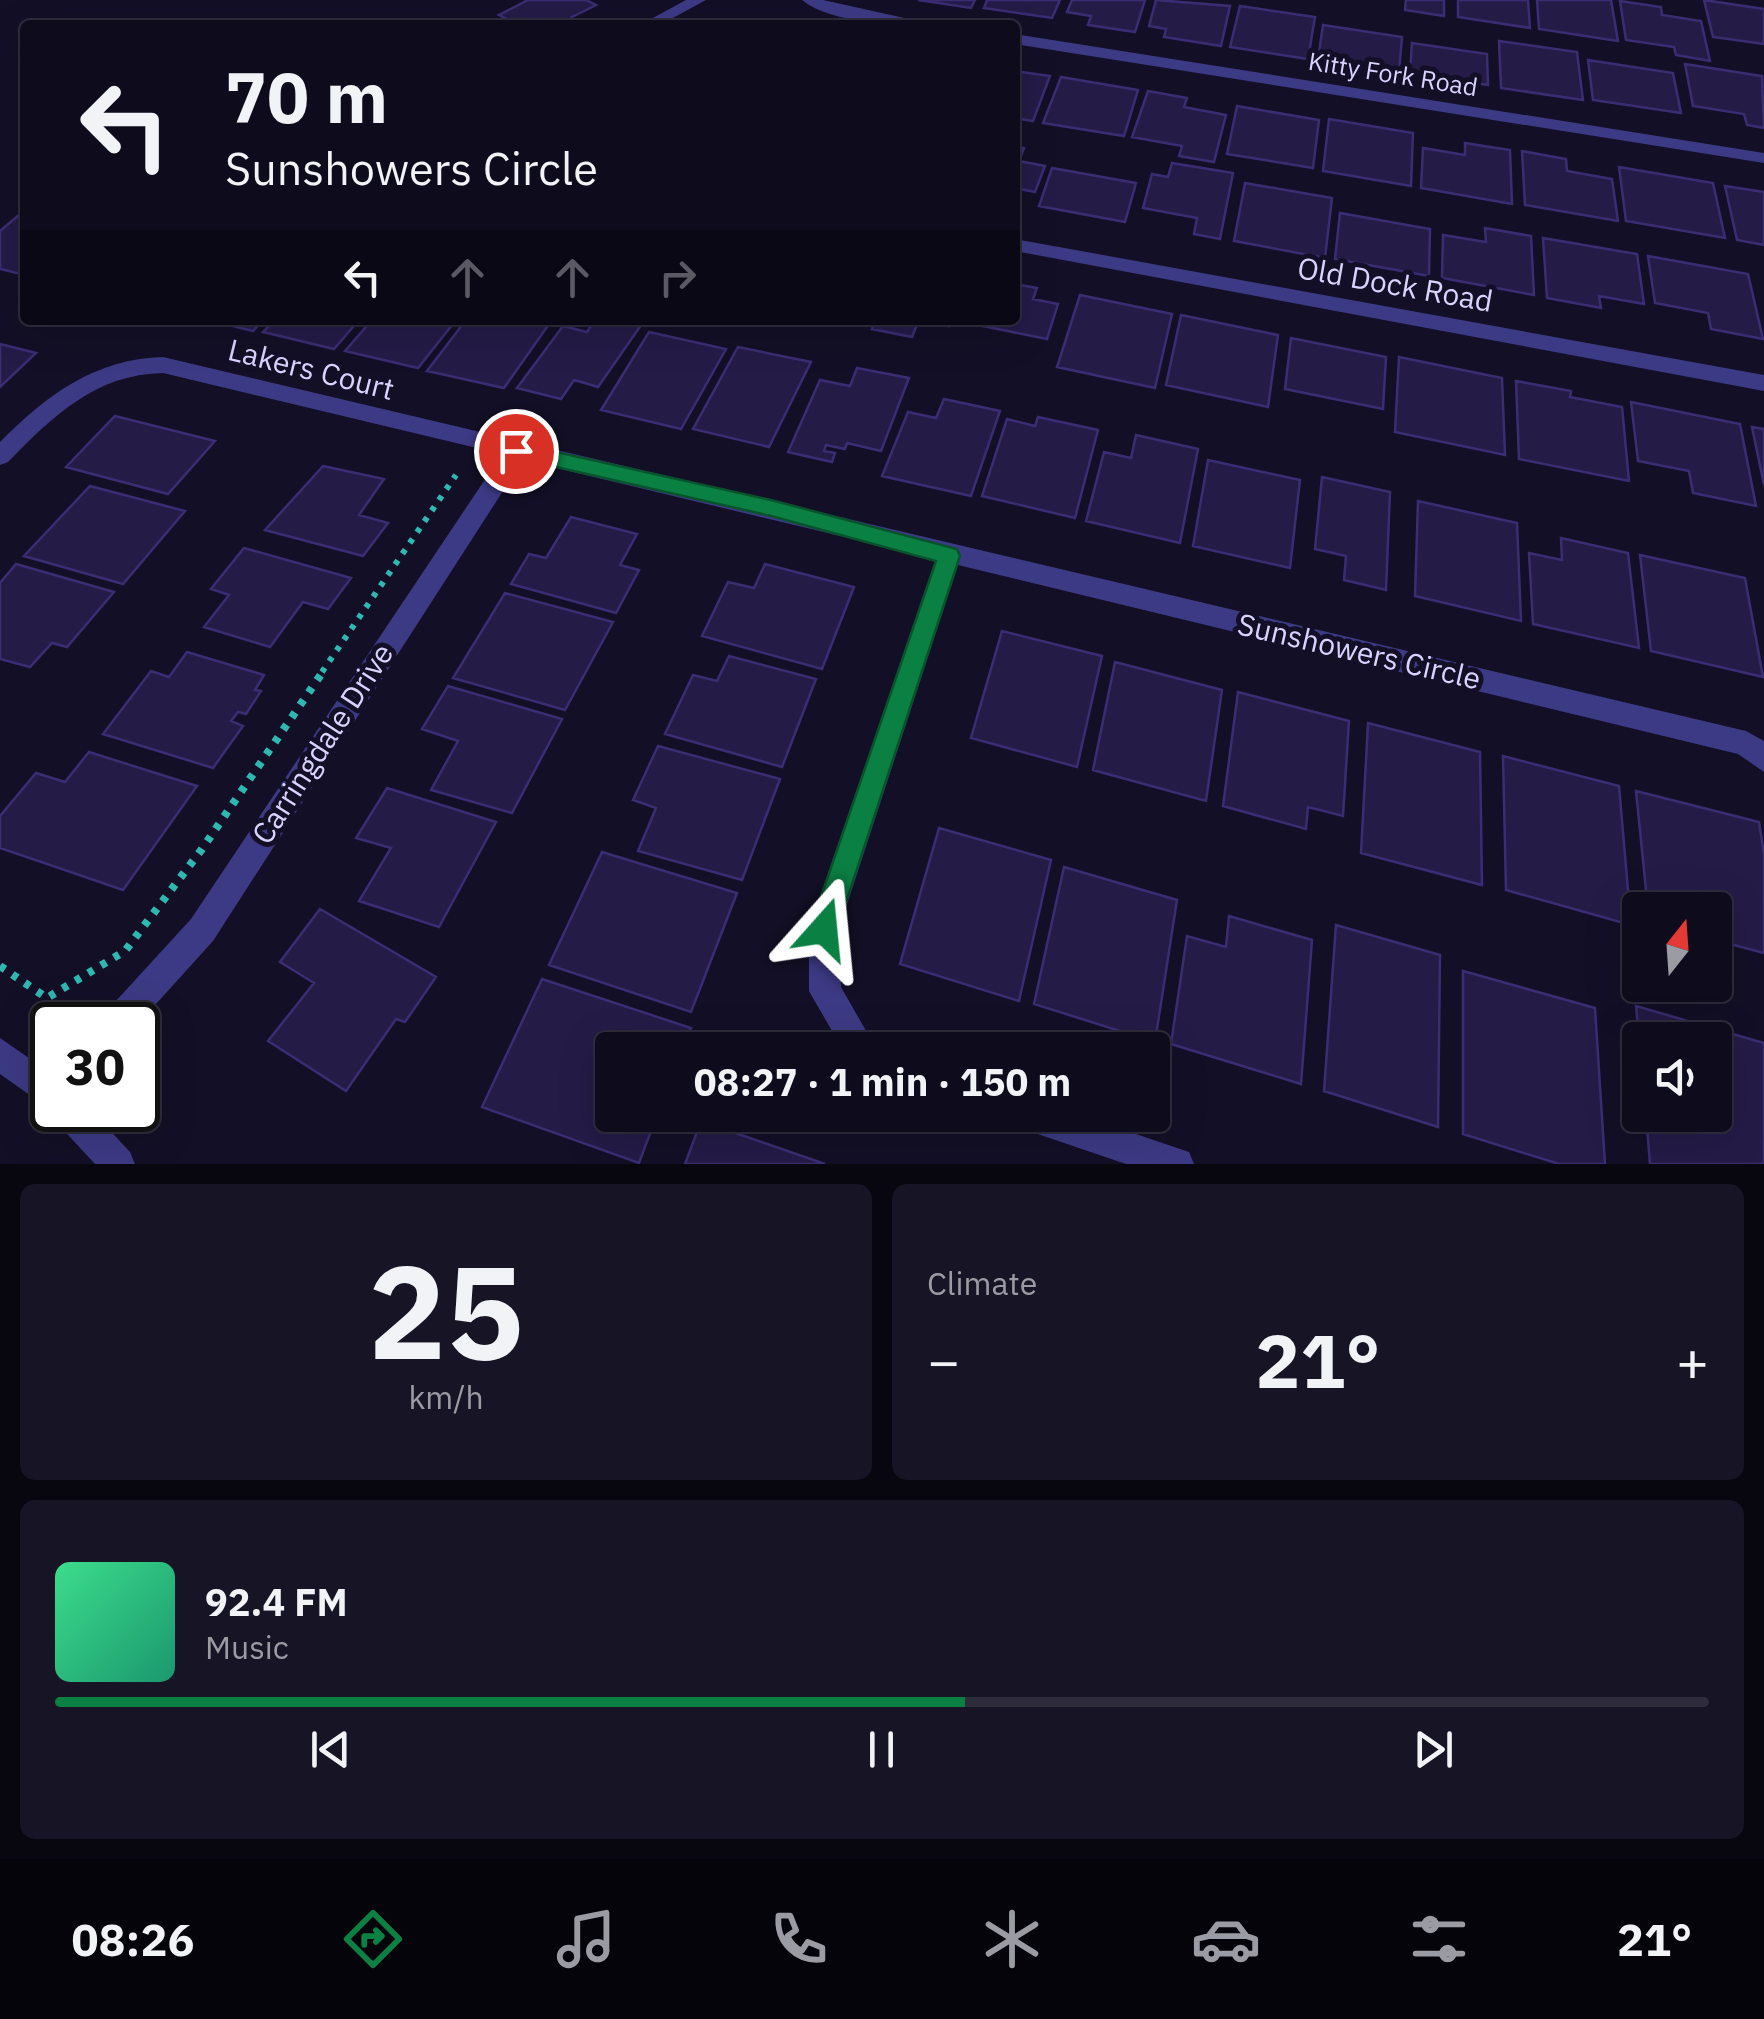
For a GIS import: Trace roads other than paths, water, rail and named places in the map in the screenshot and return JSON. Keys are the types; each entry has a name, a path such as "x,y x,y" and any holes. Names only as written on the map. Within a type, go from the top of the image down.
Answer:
{"street":[{"path":"658,20 698,0"},
{"path":"810,0 830,10 895,20"},
{"name":"Kitty Fork Road","path":"1020,40 1764,158"},
{"name":"Old Dock Road","path":"1020,247 1764,383"},
{"name":"Lakers Court","path":"0,456 70,391 116,370 152,364 516,451"},
{"name":"Sunshowers Circle","path":"516,451 771,508 949,556 1746,743 1764,759"},
{"name":"Carringdale Drive","path":"136,1002 202,930 516,451"},
{"path":"851,1032 825,991 824,929 949,556"},
{"path":"0,1054 30,1076"},
{"path":"89,1132 118,1164"},
{"path":"1080,1132 1177,1164"}]}
